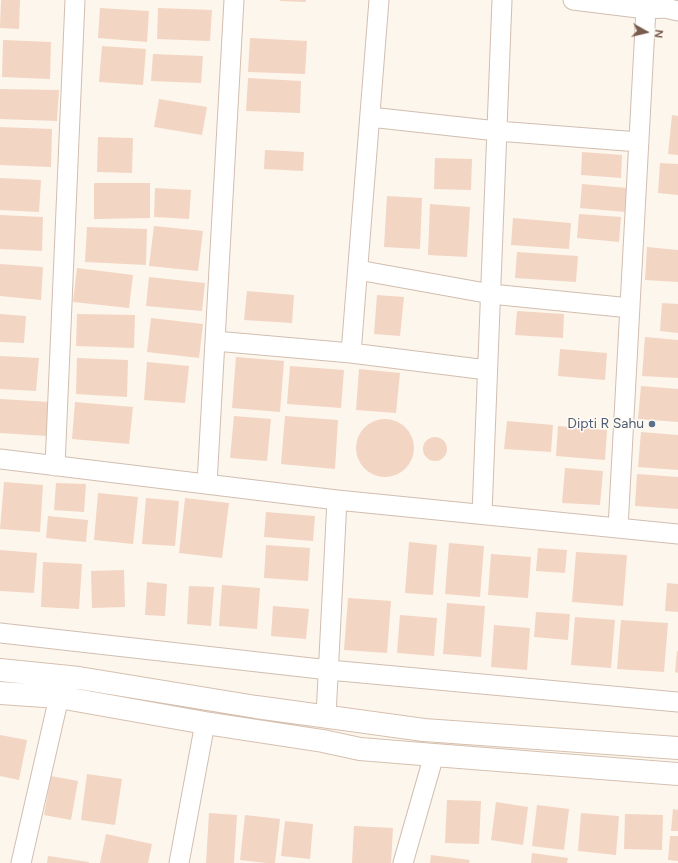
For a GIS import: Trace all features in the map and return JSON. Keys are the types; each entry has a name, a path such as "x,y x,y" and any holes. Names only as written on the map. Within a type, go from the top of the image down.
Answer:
{"street":[{"path":"55,466 75,0"},
{"path":"207,484 234,0"},
{"path":"351,353 379,0"},
{"path":"482,514 502,0"},
{"path":"573,0 646,9 665,8 678,11"},
{"path":"618,528 646,9"},
{"path":"370,117 639,142"},
{"path":"358,270 490,294 630,308"},
{"path":"215,342 351,353 487,370"},
{"path":"0,459 337,500 678,534"},
{"path":"326,716 337,500"},
{"path":"0,633 329,670 678,702"},
{"path":"0,670 79,678 256,707 424,730 678,748"},
{"path":"0,693 59,697 205,723 323,741 360,749 678,774"},
{"path":"21,863 59,697"},
{"path":"251,730 256,707"},
{"path":"179,863 205,723"},
{"path":"404,863 434,755"}],"building":[{"path":"1,0 20,0 19,29 0,28"},
{"path":"306,0 306,2 280,1"},
{"path":"100,8 149,11 147,42 98,38"},
{"path":"158,8 212,10 210,41 157,39"},
{"path":"250,38 307,41 305,74 248,72"},
{"path":"3,40 51,42 50,79 2,77"},
{"path":"102,46 146,49 143,85 99,82"},
{"path":"153,54 203,56 201,83 151,81"},
{"path":"248,78 301,81 300,113 246,111"},
{"path":"0,89 59,90 57,121 0,119"},
{"path":"159,99 207,107 202,135 154,127"},
{"path":"672,115 678,116 678,155 668,154"},
{"path":"0,127 52,129 51,167 0,165"},
{"path":"98,137 133,138 132,173 97,172"},
{"path":"265,150 304,152 303,171 264,169"},
{"path":"582,152 622,155 621,178 581,175"},
{"path":"435,158 472,159 471,190 434,189"},
{"path":"660,163 678,164 678,195 658,193"},
{"path":"0,178 41,180 39,212 0,210"},
{"path":"94,183 150,183 150,218 94,219"},
{"path":"582,184 627,188 625,212 580,208"},
{"path":"155,188 191,190 189,219 154,217"},
{"path":"387,196 422,198 420,249 384,247"},
{"path":"430,204 470,207 467,257 428,255"},
{"path":"579,214 621,217 619,242 577,238"},
{"path":"0,215 43,217 42,251 0,249"},
{"path":"513,218 571,223 569,249 511,245"},
{"path":"154,226 203,231 198,271 149,266"},
{"path":"87,227 147,229 146,265 85,262"},
{"path":"647,247 678,250 678,282 645,280"},
{"path":"517,252 578,256 576,282 515,278"},
{"path":"0,264 43,267 41,300 0,296"},
{"path":"77,268 133,275 129,308 73,302"},
{"path":"149,277 205,283 202,311 146,306"},
{"path":"247,291 294,295 292,323 244,320"},
{"path":"377,295 404,297 400,336 374,334"},
{"path":"662,303 678,304 678,333 660,331"},
{"path":"517,311 564,314 563,338 515,335"},
{"path":"0,314 26,316 24,343 0,342"},
{"path":"77,314 135,315 134,348 76,346"},
{"path":"151,318 203,324 199,358 147,352"},
{"path":"645,337 678,340 678,378 642,376"},
{"path":"560,349 607,353 605,380 558,376"},
{"path":"0,356 39,358 36,391 0,389"},
{"path":"236,357 284,361 280,412 232,408"},
{"path":"77,358 128,360 127,397 76,394"},
{"path":"147,362 189,366 185,403 144,400"},
{"path":"290,366 344,370 341,408 287,404"},
{"path":"359,369 400,373 396,413 356,410"},
{"path":"641,386 678,389 678,422 638,419"},
{"path":"0,399 50,402 48,436 0,433"},
{"path":"75,402 133,407 129,444 72,439"},
{"path":"234,416 271,419 267,461 230,458"},
{"path":"285,416 338,420 335,469 281,464"},
{"path":"379,419 391,419 406,427 414,442 414,454 406,469 391,477 379,477 364,469 356,454 356,442 364,427"},
{"path":"507,421 553,425 551,452 504,449"},
{"path":"558,426 607,430 605,460 556,456"},
{"path":"641,432 678,435 678,470 638,467"},
{"path":"430,437 440,437 447,444 447,454 440,461 430,461 423,454 423,444"},
{"path":"565,468 603,471 600,505 562,503"},
{"path":"637,474 678,477 678,509 635,506"},
{"path":"4,482 43,485 40,532 0,529"},
{"path":"56,483 86,484 84,512 54,510"},
{"path":"98,493 138,497 133,544 94,540"},
{"path":"146,498 179,501 175,546 142,544"},
{"path":"185,498 229,503 222,558 179,553"},
{"path":"266,512 315,516 313,541 264,537"},
{"path":"48,516 88,520 86,542 46,538"},
{"path":"409,542 437,545 433,595 405,593"},
{"path":"449,543 484,546 480,597 445,594"},
{"path":"266,545 310,548 308,581 264,578"},
{"path":"538,548 567,550 565,573 536,571"},
{"path":"0,550 37,553 34,593 0,591"},
{"path":"576,552 627,555 623,606 572,602"},
{"path":"491,554 531,557 528,598 488,595"},
{"path":"43,562 82,564 79,609 41,607"},
{"path":"124,570 125,607 92,608 91,571"},
{"path":"147,582 167,584 165,616 145,615"},
{"path":"667,583 678,584 678,612 665,611"},
{"path":"222,585 260,588 257,629 219,626"},
{"path":"189,586 214,587 211,626 187,624"},
{"path":"348,598 391,601 387,653 344,650"},
{"path":"447,603 485,606 481,657 443,654"},
{"path":"273,606 309,609 306,639 271,636"},
{"path":"536,612 570,614 568,640 534,637"},
{"path":"400,615 437,618 434,656 397,653"},
{"path":"575,617 615,620 611,668 571,665"},
{"path":"621,620 668,623 664,672 617,669"},
{"path":"494,625 530,628 527,670 491,667"},
{"path":"678,651 678,673 675,672"},
{"path":"0,735 27,740 19,780 0,776"},
{"path":"87,774 122,779 115,825 81,820"},
{"path":"51,776 78,781 71,820 44,815"},
{"path":"447,800 481,801 479,844 445,843"},
{"path":"496,802 528,807 523,845 491,840"},
{"path":"537,805 569,809 564,850 532,846"},
{"path":"673,809 678,810 678,831 671,831"},
{"path":"209,813 237,815 234,863 206,863"},
{"path":"581,813 619,816 616,855 578,851"},
{"path":"625,814 663,815 662,850 624,849"},
{"path":"245,815 280,819 275,863 240,860"},
{"path":"285,821 313,824 310,859 281,856"},
{"path":"354,826 393,828 391,863 352,863"},
{"path":"106,834 152,844 148,863 100,863"},
{"path":"670,836 678,836 678,861 668,860"},
{"path":"532,853 568,858 567,863 531,863"},
{"path":"431,855 470,860 469,863 430,863"},
{"path":"48,856 89,862 89,863 47,863"}],"place":[{"name":"Dipti R Sahu","path":"652,424"}]}
